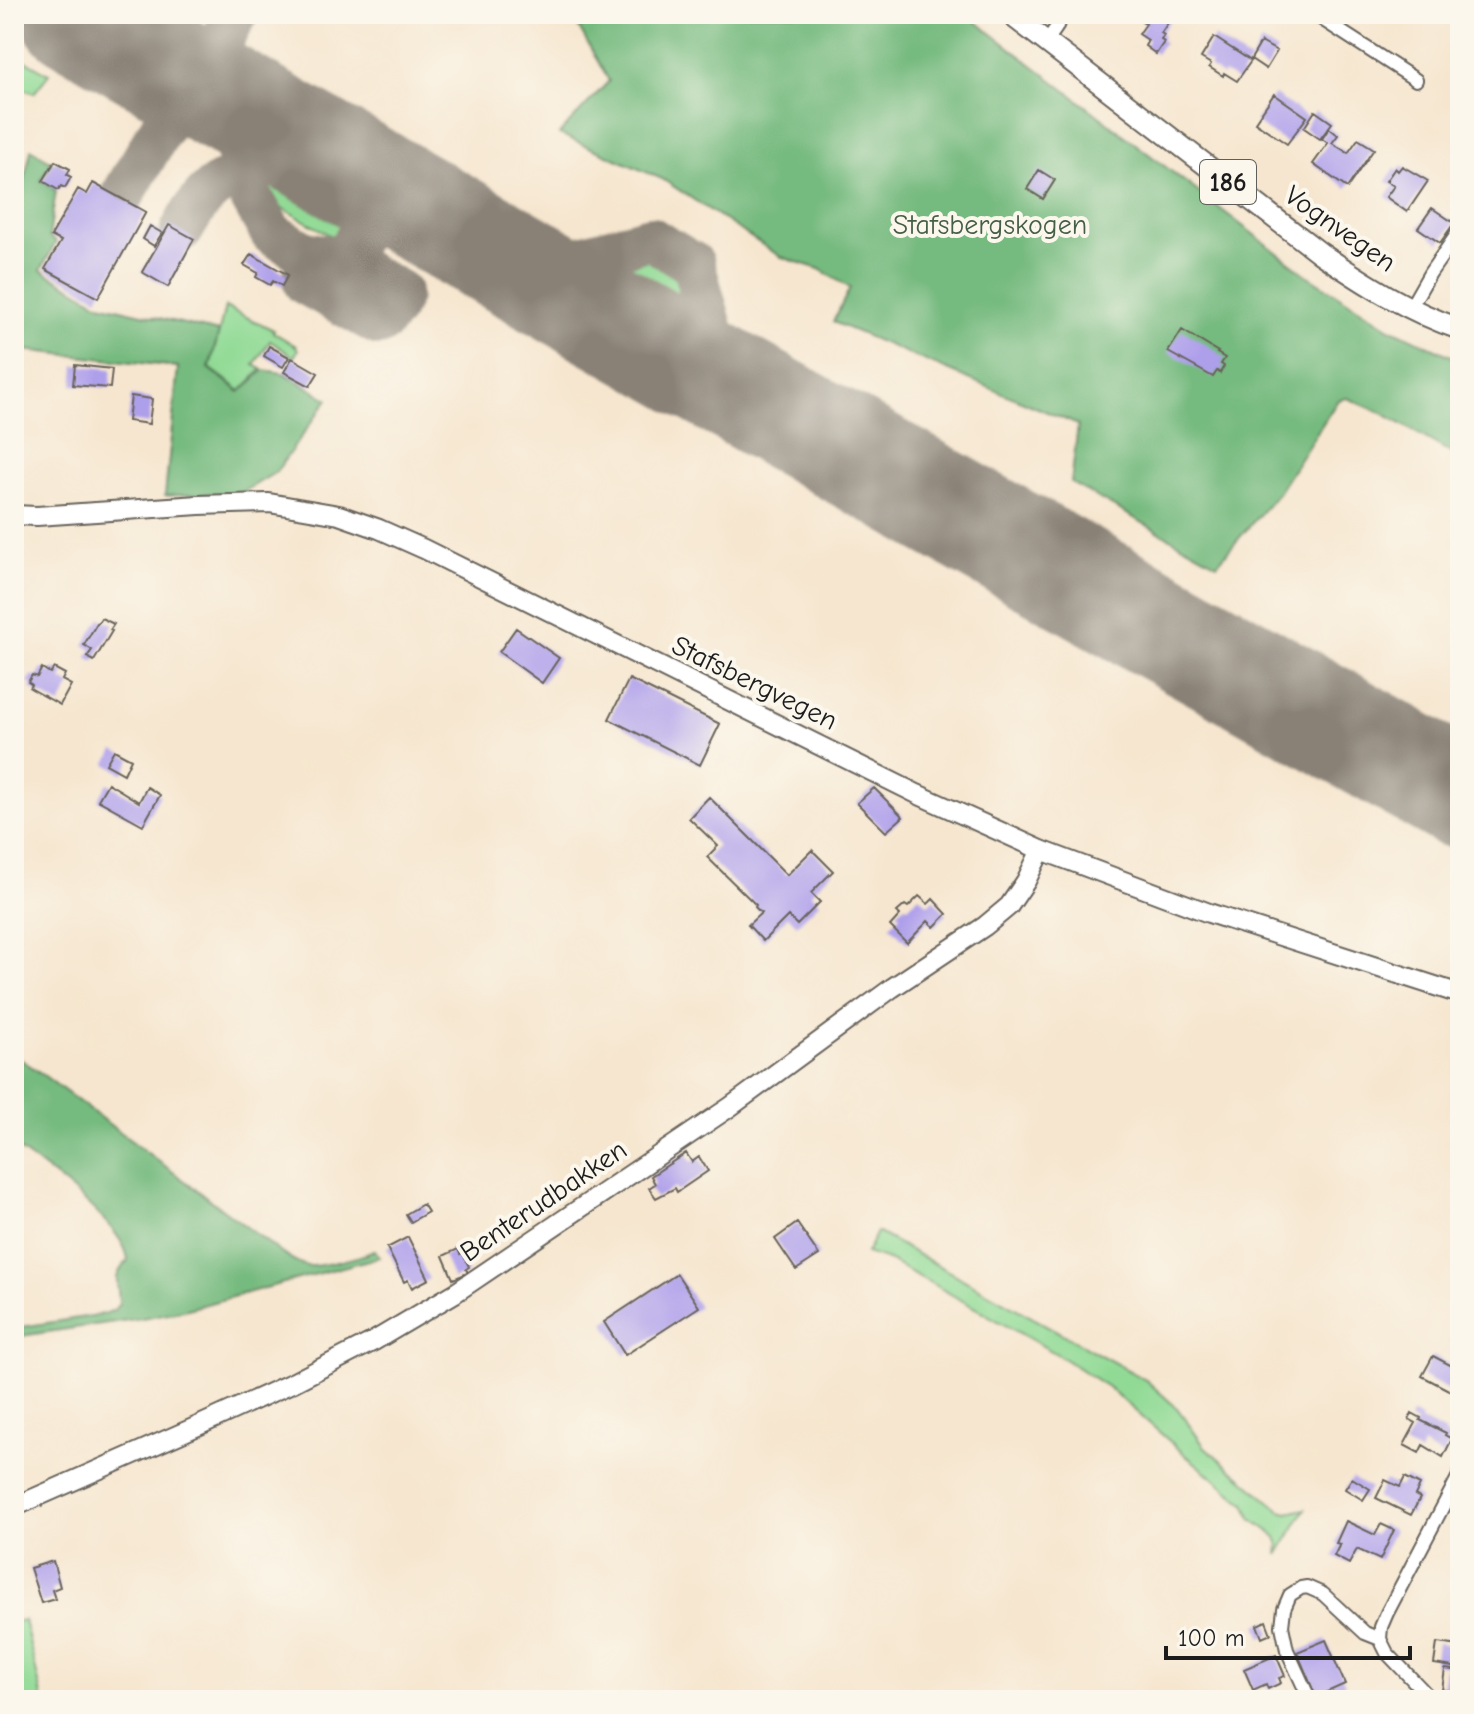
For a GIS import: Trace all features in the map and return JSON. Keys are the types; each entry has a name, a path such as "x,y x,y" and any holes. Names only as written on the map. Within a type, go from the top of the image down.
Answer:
{"main road":[{"name":"Vognvegen","path":"1010,14 1320,253 1410,308 1460,329"},
{"name":"Stafsbergvegen","path":"14,515 269,503 339,515 424,549 917,794 1041,850 1209,913 1460,994"},
{"name":"Benterudbakken","path":"14,1507 294,1382 374,1341 455,1293 730,1107 892,988 985,926 1009,906 1041,850"}],"street":[{"path":"1046,42 1062,14"},
{"path":"1314,14 1416,80"},
{"path":"1410,308 1460,230"},
{"path":"1432,1700 1387,1653 1380,1639 1381,1627 1454,1500 1460,1474"},
{"path":"1308,1699 1282,1635 1284,1609 1290,1595 1307,1587 1323,1594 1353,1624 1380,1639"}],"green space":[{"name":"Stafsbergskogen","path":"571,14 966,14 1308,276 1390,328 1460,360 1460,458 1382,413 1347,398 1338,400 1278,493 1217,564 1071,483 1078,425 833,322 850,288 819,269 781,257 662,179 559,134 609,81"},
{"path":"14,54 49,74 34,93 14,85"},
{"path":"245,124 362,190 335,238 268,200 256,189 241,134"},
{"path":"31,149 52,162 41,180 56,191 49,237 56,242 41,270 100,304 219,332 209,368 240,392 264,370 283,373 328,399 276,472 243,492 165,496 178,367 14,349 14,231"},
{"path":"641,248 689,276 714,362 557,272"},
{"path":"225,307 274,330 298,350 294,357 270,341 254,365 262,369 241,391 210,368"},
{"path":"14,1055 284,1255 307,1266 342,1261 375,1250 380,1257 184,1310 14,1337 14,1328 114,1310 119,1304 117,1277 128,1260 113,1230 98,1214 14,1146"},
{"path":"877,1232 1146,1380 1177,1408 1205,1447 1281,1511 1288,1513 1305,1509 1278,1555 1277,1537 1252,1519 1245,1504 1108,1387 1055,1353 938,1287 888,1260 866,1253"},
{"path":"24,1620 43,1700 14,1700 14,1622"}],"building":[{"path":"1148,14 1174,14 1161,33 1164,42 1156,54 1145,46 1148,40 1139,34"},
{"path":"1214,37 1251,61 1237,81 1224,73 1223,76 1201,58"},
{"path":"1261,42 1277,51 1266,69 1251,59"},
{"path":"1274,94 1307,117 1287,144 1255,122"},
{"path":"1315,111 1332,123 1320,139 1304,128"},
{"path":"1329,128 1338,135 1332,143 1348,153 1358,139 1374,149 1347,188 1313,164 1328,143 1322,139"},
{"path":"55,161 70,169 67,175 71,177 65,188 61,186 58,190 43,181"},
{"path":"1402,166 1428,181 1407,212 1386,197 1394,186 1386,181 1395,168 1398,171"},
{"path":"1039,170 1055,180 1043,199 1027,189"},
{"path":"93,183 146,212 98,298 45,269 61,241 51,236 78,189 87,194"},
{"path":"1432,208 1454,223 1440,243 1418,228"},
{"path":"169,225 194,239 168,287 142,272"},
{"path":"150,226 162,233 154,246 143,239"},
{"path":"251,254 288,275 282,286 273,281 270,285 244,265"},
{"path":"1182,330 1225,358 1220,373 1217,371 1213,377 1168,352"},
{"path":"269,346 289,357 283,367 264,356"},
{"path":"292,358 318,373 310,386 284,372"},
{"path":"75,365 112,369 110,388 73,385"},
{"path":"131,396 152,399 149,424 128,421"},
{"path":"101,618 114,624 94,661 87,657 92,650 84,645"},
{"path":"516,628 559,658 542,683 499,652"},
{"path":"42,668 50,673 54,668 65,674 62,680 71,685 60,705 30,688 32,685 28,682 32,675 37,677"},
{"path":"629,679 720,724 700,765 609,719"},
{"path":"114,750 131,759 124,774 106,764"},
{"path":"108,783 139,802 147,787 160,795 143,825 98,800"},
{"path":"874,788 903,817 886,832 857,803"},
{"path":"709,797 787,875 812,850 833,871 811,893 820,902 797,925 788,916 763,941 748,925 761,913 707,857 718,846 689,818"},
{"path":"919,896 928,904 933,899 947,914 934,927 928,921 907,943 890,926 900,915 897,912 905,905 908,907"},
{"path":"686,1153 692,1162 699,1157 708,1171 677,1192 675,1188 656,1198 649,1188 655,1184 651,1176"},
{"path":"423,1204 428,1212 411,1222 406,1214"},
{"path":"797,1223 819,1255 796,1270 775,1239"},
{"path":"408,1237 429,1279 412,1288 408,1280 404,1282 387,1248"},
{"path":"458,1249 469,1267 466,1269 468,1273 453,1279 443,1256"},
{"path":"677,1274 699,1307 625,1355 604,1322"},
{"path":"1460,1320 1460,1345 1450,1340"},
{"path":"1433,1356 1460,1370 1460,1396 1422,1376"},
{"path":"1412,1413 1452,1439 1443,1457 1423,1445 1419,1453 1404,1445 1416,1423 1409,1419"},
{"path":"1405,1477 1420,1485 1415,1495 1420,1498 1411,1515 1376,1498 1385,1480 1400,1487"},
{"path":"1352,1478 1370,1489 1363,1500 1345,1489"},
{"path":"1346,1521 1375,1535 1381,1524 1394,1530 1380,1560 1357,1549 1349,1564 1334,1556"},
{"path":"1455,1552 1460,1553 1460,1572 1452,1571"},
{"path":"53,1561 60,1587 52,1590 55,1599 41,1603 30,1568"},
{"path":"1266,1621 1271,1634 1262,1638 1257,1625"},
{"path":"1326,1640 1345,1684 1316,1697 1297,1652"},
{"path":"1437,1643 1460,1646 1460,1668 1434,1664"},
{"path":"1276,1655 1285,1676 1279,1678 1281,1683 1268,1689 1266,1684 1253,1690 1244,1669"},
{"path":"1445,1669 1460,1671 1460,1692 1442,1690"}],"taxiway":[{"path":"236,14 216,51 212,90 225,110 251,197 272,234 305,253 333,258 350,248 377,200 393,192"},
{"path":"121,198 190,78 216,51"},
{"path":"182,230 206,195 243,172"},
{"path":"531,271 650,238 693,264 727,383"},
{"path":"309,269 305,283 379,324 396,304 399,292 351,265 349,249"}],"runway":[{"path":"76,14 1460,794"}]}
